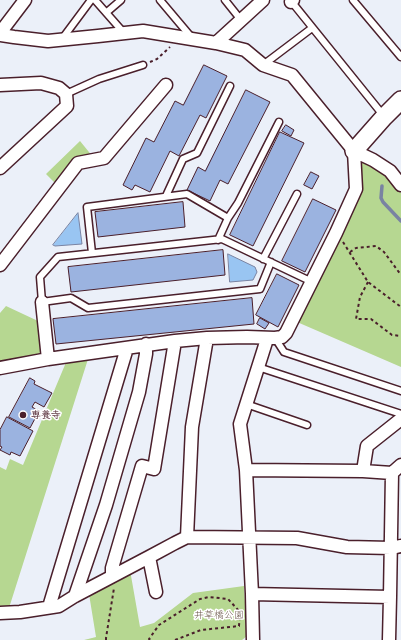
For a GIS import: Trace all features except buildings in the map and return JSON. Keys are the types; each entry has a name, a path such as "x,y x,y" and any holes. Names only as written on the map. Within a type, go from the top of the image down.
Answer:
{"street":[{"path":"25,0 0,34 48,41 143,31 216,43 245,50 263,65 292,76 354,151 373,160 390,171 401,185"},
{"path":"216,43 263,0"},
{"path":"0,85 41,83 59,88 66,94 67,106 0,168"},
{"path":"0,265 78,163 104,158 166,85"},
{"path":"0,368 146,344 206,338 282,337 286,333 336,233 356,189 354,151 401,100"},
{"path":"42,302 48,359"},
{"path":"187,537 192,426 206,338"},
{"path":"253,640 253,610 246,470 240,424 258,367 271,338"},
{"path":"114,575 112,568 142,466 154,469 175,341"},
{"path":"75,596 106,505 139,392 146,354 146,344"},
{"path":"49,607 127,348"},
{"path":"363,471 367,446 401,419"},
{"path":"246,470 363,471 396,469 396,547 390,597 389,640"},
{"path":"0,613 20,612 59,606 75,596 187,537 297,538 347,547 396,547"},
{"path":"149,557 156,592"},
{"path":"252,594 390,597"}],"lane":[{"path":"62,39 91,0"},
{"path":"95,0 124,32"},
{"path":"107,12 121,0"},
{"path":"160,0 193,39"},
{"path":"225,0 241,20"},
{"path":"353,0 401,57"},
{"path":"291,1 384,117"},
{"path":"263,65 312,28"},
{"path":"66,94 99,79 143,65"},
{"path":"166,196 183,159 196,153 230,86"},
{"path":"218,240 228,218 238,203 279,122"},
{"path":"92,254 87,207 187,194 228,218"},
{"path":"263,259 297,194"},
{"path":"271,262 260,289 88,308 71,298 42,302 40,277 58,257 222,239 263,259 271,262 308,280"},
{"path":"271,338 284,352 401,391"},
{"path":"258,367 401,414"},
{"path":"246,404 307,425"}],"path":[{"path":"143,65 157,59 172,45"},
{"path":"337,244 343,242 368,282 401,307"},
{"path":"350,252 356,248 376,246 384,252 401,275"},
{"path":"368,282 360,298 356,320 371,319 392,335 401,336"},
{"path":"106,640 114,575"},
{"path":"150,640 149,639 159,625 200,599 209,597 228,599 240,612 239,626 201,630 175,640"},
{"path":"240,612 253,610"}],"green space":[{"path":"80,141 93,157 82,159 81,156 76,156 76,160 57,185 46,174"},
{"path":"359,158 387,175 401,193 401,367 297,322 339,236"},
{"path":"6,306 38,321 41,351 38,355 0,363 0,313"},
{"path":"89,356 9,608 0,609 0,467 6,470 10,459 23,465 67,360"},
{"name":"井草橋公園","path":"130,570 140,627 154,623 193,593 244,586 247,636 242,640 84,640 96,637 89,594"}],"water":[{"path":"78,213 82,244 53,245"},
{"path":"228,254 255,267 257,272 253,280 230,282"}],"waterway":[{"path":"382,186 381,198 383,202 401,221"}],"place":[{"name":"専養寺","path":"23,415"}]}
